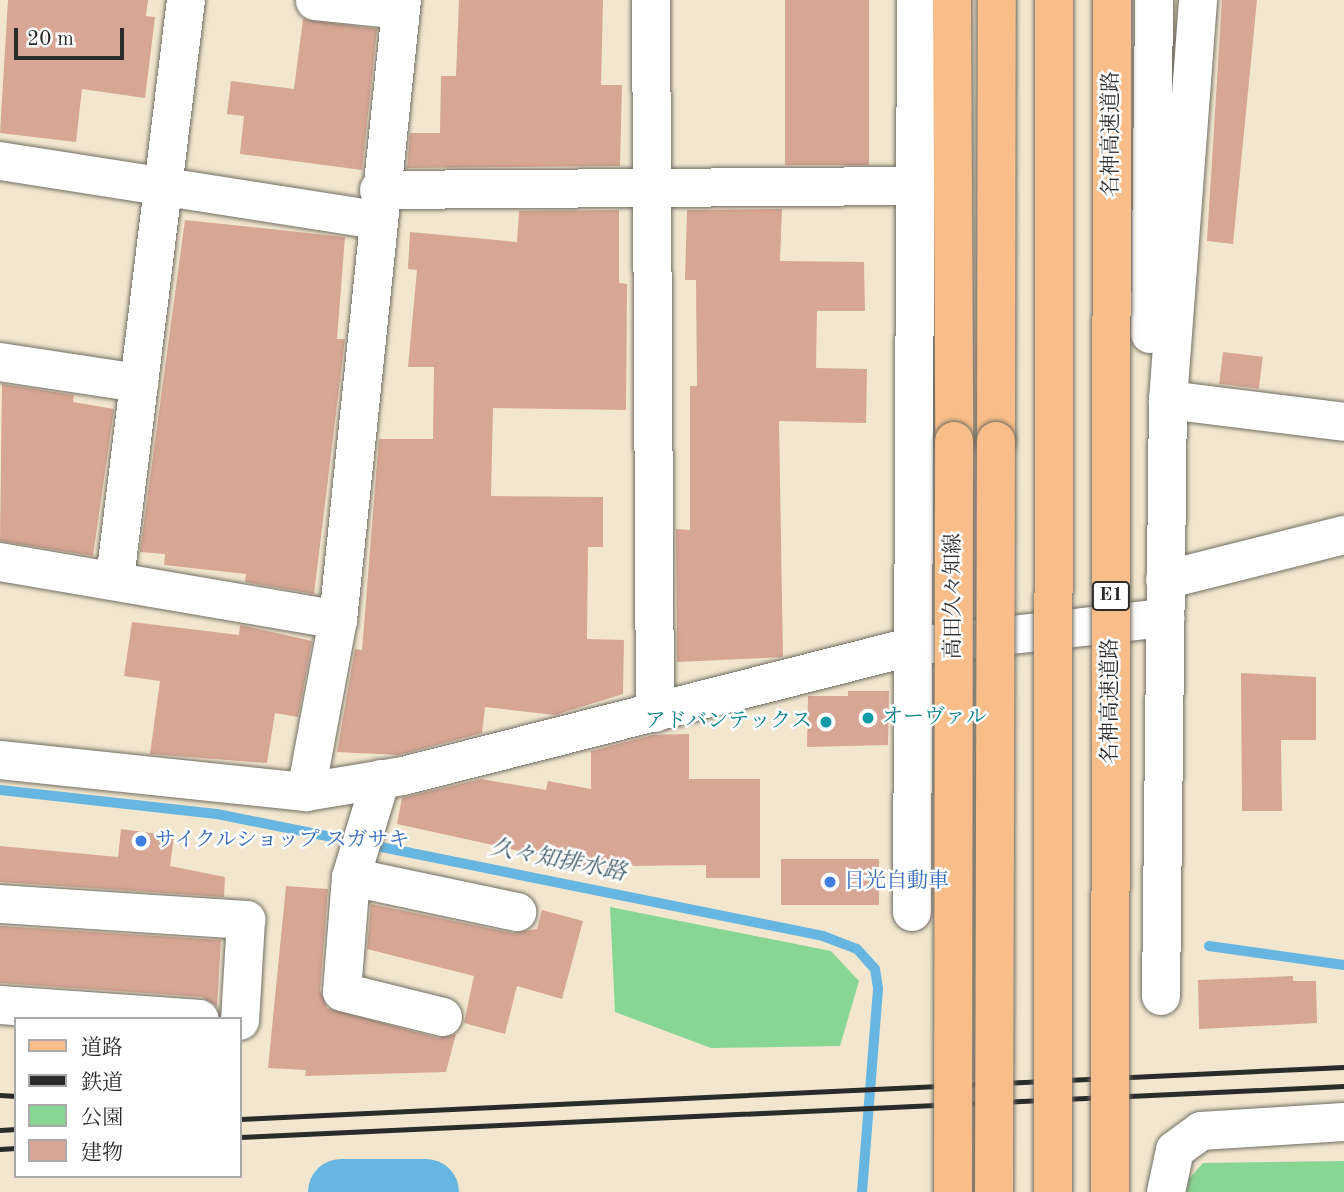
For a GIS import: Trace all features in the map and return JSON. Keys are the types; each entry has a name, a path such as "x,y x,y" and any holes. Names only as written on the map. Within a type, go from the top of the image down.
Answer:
{"main road":[{"name":"高田久々知線","path":"952,0 953,1192"},
{"name":"高田久々知線","path":"994,1192 997,0"},
{"path":"1054,0 1054,1192"},
{"name":"名神高速道路","path":"1110,1192 1112,0"}],"street":[{"path":"115,579 186,0"},
{"path":"651,0 655,713"},
{"path":"912,912 916,0"},
{"path":"1154,0 1149,402 1168,514"},
{"path":"1161,996 1168,400 1198,0"},
{"path":"306,792 338,620 377,205 401,5 315,1"},
{"path":"0,161 163,189 377,205 650,189 916,186"},
{"path":"0,362 139,383"},
{"path":"1168,400 1344,422"},
{"path":"1165,580 1344,535"},
{"path":"0,562 115,579 338,620"},
{"path":"0,760 306,792 381,779 655,713 914,646 1164,618"},
{"path":"381,779 352,872 342,992 443,1017"},
{"path":"352,872 517,912"},
{"path":"0,904 246,920 240,1017"},
{"path":"0,1005 171,1017"},
{"path":"1166,1192 1175,1150 1201,1130 1344,1122"}],"green space":[{"path":"610,907 831,951 859,981 840,1046 711,1048 615,1012"},
{"path":"1344,1161 1344,1192 1187,1192 1188,1180 1203,1163"}],"building":[{"path":"8,0 148,0 146,16 155,17 145,98 82,89 76,142 0,133"},
{"path":"459,0 603,0 601,85 622,85 620,166 407,168 410,133 440,133 441,76 456,76"},
{"path":"785,0 869,0 869,165 785,165"},
{"path":"1222,0 1257,0 1233,244 1207,241"},
{"path":"303,19 377,29 362,170 240,154 244,116 227,114 231,81 294,89"},
{"path":"782,209 780,261 864,262 865,311 817,311 816,368 867,369 866,423 779,421 783,657 677,662 676,529 690,530 690,386 697,386 696,280 685,280 687,210"},
{"path":"619,210 619,283 627,284 626,410 493,408 491,496 603,497 603,547 588,547 587,639 624,640 623,694 555,715 485,707 482,733 399,755 337,752 355,649 362,650 379,439 433,439 434,367 408,367 417,270 408,269 410,232 517,242 519,211"},
{"path":"185,220 345,237 337,339 345,339 314,594 245,582 246,574 164,565 165,554 140,552"},
{"path":"1223,352 1263,357 1259,389 1219,384"},
{"path":"2,384 74,395 73,402 114,409 93,556 0,541"},
{"path":"132,622 239,635 240,625 312,641 298,717 275,713 267,763 150,754 160,681 124,676"},
{"path":"1241,673 1316,677 1316,740 1281,740 1282,811 1242,811"},
{"path":"848,691 889,691 888,745 807,747 808,696 848,696"},
{"path":"689,734 689,779 760,779 760,878 706,878 706,865 554,867 556,859 397,824 402,798 481,779 546,790 548,781 591,789 591,751 653,735"},
{"path":"121,829 174,836 170,866 225,877 224,897 0,882 0,846 118,857"},
{"name":"日光自動車","path":"781,859 879,859 879,905 781,905"},
{"path":"286,886 328,889 320,990 327,1008 438,1038 456,1034 446,1072 305,1076 306,1070 268,1068"},
{"path":"371,904 512,933 537,929 542,910 583,921 562,999 517,986 505,1034 464,1023 474,976 367,949"},
{"path":"0,926 221,940 217,1006 202,997 0,983"},
{"path":"1293,976 1293,981 1316,981 1317,1023 1199,1029 1198,980"}],"waterway":[{"name":"久々知排水路","path":"0,790 217,814 823,936 857,949 875,969 878,989 862,1192"},
{"path":"1209,946 1344,965"},
{"path":"341,1192 426,1192"}],"railway":[{"path":"242,1119 1344,1067"},
{"path":"242,1137 1344,1086"},
{"path":"0,1095 14,1096"},
{"path":"0,1130 14,1129"},
{"path":"0,1149 14,1148"}],"place":[{"name":"オーヴァル","path":"868,718"},
{"name":"アドバンテックス","path":"826,722"},
{"name":"サイクルショップ スガサキ","path":"141,841"},
{"name":"日光自動車","path":"830,882"}]}
